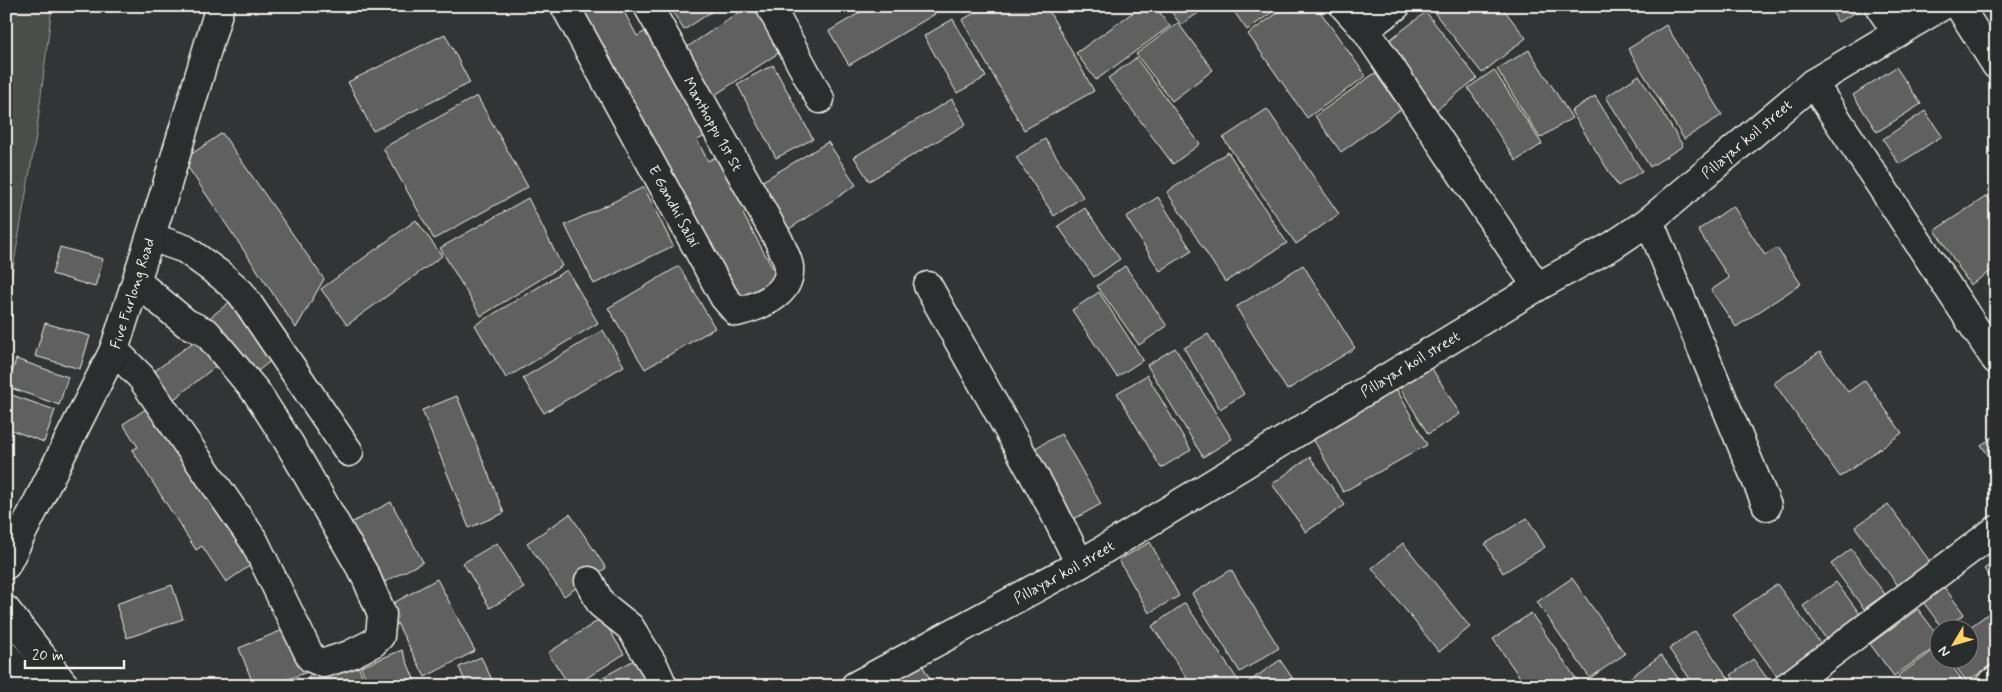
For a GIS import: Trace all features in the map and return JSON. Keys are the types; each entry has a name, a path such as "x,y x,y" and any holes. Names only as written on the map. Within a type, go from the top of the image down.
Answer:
{"street":[{"name":"Five Furlong Road","path":"6,565 114,350 151,237 220,6"},
{"name":"E Gandhi Salai","path":"565,6 724,297 738,312 754,308 776,296 788,282 789,266 780,241"},
{"name":"Manthoppu 1st St","path":"648,6 780,241"},
{"path":"770,6 820,99"},
{"path":"1344,6 1365,29 1536,287"},
{"path":"1365,29 1396,6"},
{"path":"1879,6 1897,33"},
{"name":"Pillayar koil street","path":"855,686 1080,564 1536,287 1612,246 1649,222 1813,83 1942,6"},
{"path":"1959,6 1996,64"},
{"path":"1813,83 1996,360"},
{"path":"1649,222 1767,506"},
{"path":"151,237 185,249 222,276 241,293 349,452"},
{"path":"114,350 141,377 254,541 311,658 324,663 349,655 373,643 380,636 382,614 366,577 289,444 257,393 207,333 186,323 136,282"},
{"path":"928,286 1051,506 1080,564"},
{"path":"1788,686 1996,530"},
{"path":"589,581 601,604 630,627 654,666 663,686"},
{"path":"6,610 65,686"},
{"path":"6,656 30,686"},
{"path":"1989,686 1996,680"}],"shaded area":[{"path":"6,6 52,6 36,136 6,309"}],"building":[{"path":"574,6 621,6 637,36 651,28 708,135 697,140 708,161 718,156 748,212 743,214 778,278 734,302"},
{"path":"669,6 720,6 684,30"},
{"path":"749,6 755,6 783,50 709,99 678,53"},
{"path":"871,6 931,6 935,14 849,65 829,31"},
{"path":"986,6 1046,6 1094,91 1024,130 962,20"},
{"path":"1142,6 1155,6 1170,26 1096,80 1076,53"},
{"path":"1167,6 1208,6 1181,25"},
{"path":"1230,6 1281,6 1247,30"},
{"path":"1287,6 1316,6 1366,76 1307,118 1248,34"},
{"path":"1429,6 1501,6 1526,38 1482,73"},
{"path":"1829,6 1860,6 1862,9 1838,22"},
{"path":"1426,12 1477,78 1435,111 1383,45"},
{"path":"953,19 986,77 957,93 924,36"},
{"path":"1178,23 1213,70 1172,101 1136,54"},
{"path":"1666,25 1722,115 1684,139 1628,49"},
{"path":"445,34 470,83 373,131 348,82"},
{"path":"1529,50 1572,118 1540,138 1497,69"},
{"path":"1136,58 1200,144 1173,164 1108,78"},
{"path":"773,65 813,139 776,158 737,84"},
{"path":"1896,67 1921,104 1877,132 1853,95"},
{"path":"1494,70 1542,144 1516,161 1468,88"},
{"path":"1375,73 1401,109 1341,152 1315,116"},
{"path":"1639,75 1683,146 1650,167 1606,97"},
{"path":"477,96 528,187 434,239 383,148"},
{"path":"1595,96 1642,171 1618,186 1571,111"},
{"path":"952,99 966,124 869,181 854,157"},
{"path":"1267,109 1339,214 1296,244 1223,138"},
{"path":"1925,111 1942,136 1899,164 1883,139"},
{"path":"222,133 324,279 296,328 183,160"},
{"path":"1045,139 1083,197 1054,216 1016,157"},
{"path":"828,142 856,185 786,231 756,185"},
{"path":"1228,152 1287,243 1225,282 1167,192"},
{"path":"644,187 673,246 594,284 565,225"},
{"path":"1987,196 1996,210 1996,268 1970,285 1935,230"},
{"path":"1158,197 1192,251 1160,271 1126,217"},
{"path":"528,198 562,266 481,316 440,248"},
{"path":"1733,206 1765,255 1777,248 1801,284 1736,327 1711,290 1729,278 1698,230"},
{"path":"1085,208 1120,259 1094,277 1058,226"},
{"path":"416,220 442,256 347,325 321,289"},
{"path":"60,247 103,259 95,287 52,274"},
{"path":"1303,265 1355,348 1287,390 1236,307"},
{"path":"679,266 715,328 645,369 608,308"},
{"path":"1125,266 1167,326 1139,345 1097,286"},
{"path":"567,270 598,323 506,378 475,325"},
{"path":"1099,292 1143,360 1117,377 1072,310"},
{"path":"236,297 279,354 247,380 203,323"},
{"path":"45,323 90,336 80,369 35,356"},
{"path":"603,330 624,366 544,413 523,378"},
{"path":"1208,334 1244,394 1220,409 1184,348"},
{"path":"196,340 216,366 173,400 152,373"},
{"path":"1175,348 1232,439 1203,457 1147,365"},
{"path":"1820,352 1848,392 1865,380 1902,433 1840,477 1774,383"},
{"path":"16,359 68,377 59,405 8,387"},
{"path":"1428,362 1460,414 1428,434 1396,381"},
{"path":"1147,375 1191,450 1161,468 1117,393"},
{"path":"1396,388 1427,445 1343,492 1311,435"},
{"path":"6,393 55,410 44,442 6,428"},
{"path":"457,396 504,513 469,528 422,410"},
{"path":"155,403 257,561 226,582 202,546 196,550 132,450 138,447 123,424"},
{"path":"1061,434 1101,504 1065,524 1026,453"},
{"path":"1996,435 1996,466 1981,445"},
{"path":"1310,457 1345,505 1306,532 1272,484"},
{"path":"391,502 423,562 375,587 343,527"},
{"path":"1888,504 1931,563 1899,587 1855,527"},
{"path":"570,514 606,568 564,596 527,543"},
{"path":"1527,518 1545,547 1503,573 1485,544"},
{"path":"1150,542 1179,596 1149,613 1119,560"},
{"path":"497,543 524,588 490,608 463,563"},
{"path":"1403,543 1470,627 1439,652 1372,568"},
{"path":"1851,549 1885,594 1864,609 1831,564"},
{"path":"1996,560 1996,585 1984,569"},
{"path":"1231,570 1279,648 1240,672 1192,594"},
{"path":"1572,578 1625,654 1590,678 1537,602"},
{"path":"437,579 475,651 425,677 388,606"},
{"path":"1939,580 1964,614 1956,620 1936,620 1918,595"},
{"path":"1836,582 1860,614 1826,639 1803,606"},
{"path":"1777,584 1825,650 1781,682 1733,615"},
{"path":"172,585 183,619 127,638 116,604"},
{"path":"1185,603 1240,683 1235,686 1192,686 1152,626"},
{"path":"1996,608 1996,661 1967,682 1958,670 1980,670 1980,620"},
{"path":"1918,609 1930,625 1930,651 1894,676 1870,644"},
{"path":"1531,613 1581,686 1526,686 1493,639"},
{"path":"602,618 624,654 574,686 570,686 548,653"},
{"path":"290,627 307,672 271,686 254,686 239,648"},
{"path":"1695,631 1734,686 1695,686 1669,649"},
{"path":"402,650 417,686 369,686 361,667"},
{"path":"1930,653 1930,670 1955,670 1967,686 1905,686 1898,676"},
{"path":"1661,655 1684,686 1627,686 1624,682"},
{"path":"917,656 934,686 871,686"},
{"path":"481,657 495,686 467,686 459,667"},
{"path":"355,658 366,686 311,686 308,677"},
{"path":"636,659 651,686 587,686"},
{"path":"1753,659 1773,686 1739,686 1731,675"},
{"path":"1280,660 1298,686 1249,686 1247,683"},
{"path":"1507,678 1513,686 1496,686"}]}
